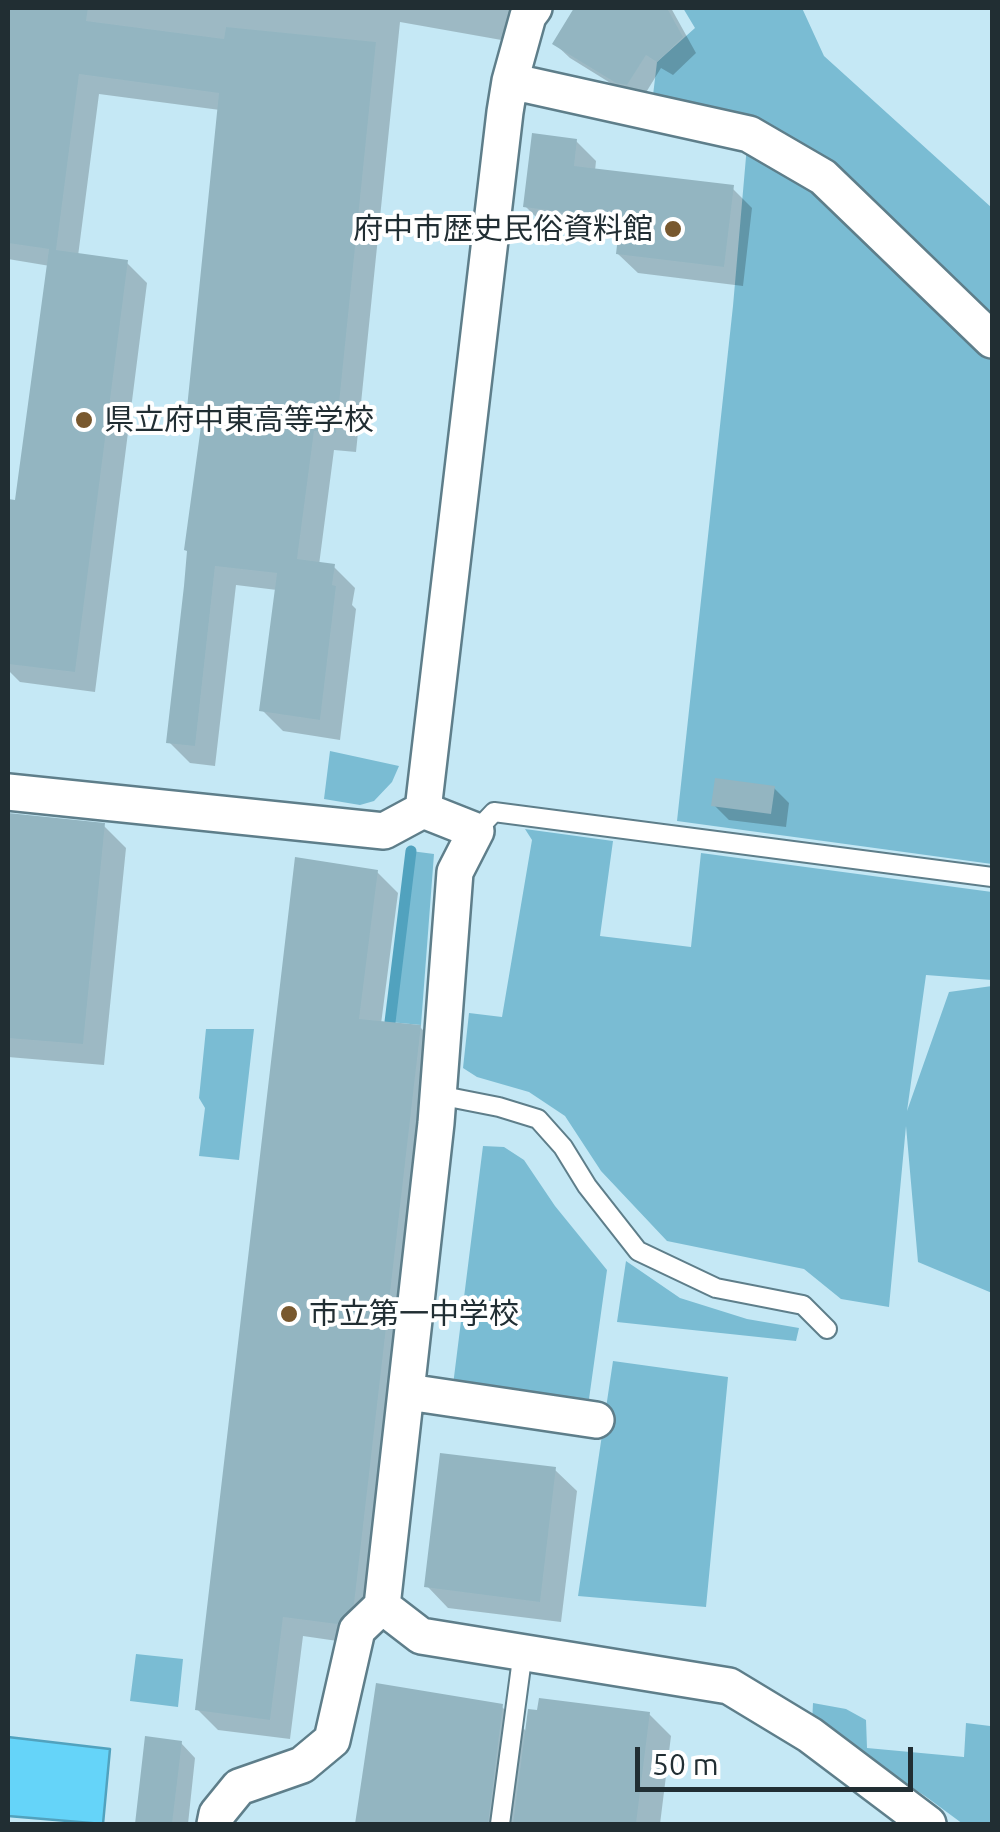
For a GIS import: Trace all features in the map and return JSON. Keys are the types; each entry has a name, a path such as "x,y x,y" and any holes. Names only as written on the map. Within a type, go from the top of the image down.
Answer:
{"street":[{"path":"423,810 510,80 528,16 534,8"},
{"path":"510,80 748,134 824,177 992,340"},
{"path":"8,792 384,831 423,810 476,831 455,872 438,1094 382,1606 357,1630 332,1740 302,1766 239,1787 217,1814 215,1824"},
{"path":"408,1392 596,1420"},
{"path":"382,1606 421,1636 730,1686 810,1735 928,1824"}],"lane":[{"path":"476,831 494,812 992,876"},
{"path":"438,1094 538,1119 563,1147 587,1186 638,1251 716,1288 803,1305 827,1329"},
{"path":"500,1824 522,1651"}],"shaded area":[{"path":"683,8 802,8 824,56 992,208 992,864 677,821 748,134 651,112 657,62 695,28"},
{"path":"330,751 399,766 392,782 374,801 360,805 324,799"},
{"path":"525,829 613,841 600,936 691,947 701,853 992,892 992,980 926,975 907,1111 949,992 992,986 992,1293 918,1262 906,1126 889,1307 841,1299 804,1269 667,1241 601,1171 565,1116 529,1092 477,1077 463,1068 469,1013 502,1017 532,840"},
{"path":"411,851 434,854 421,1025 390,1022"},
{"path":"206,1029 254,1029 239,1160 199,1156 205,1108 199,1098"},
{"path":"483,1146 504,1147 524,1160 607,1270 589,1399 453,1385"},
{"path":"626,1261 680,1298 747,1319 799,1328 796,1341 617,1322"},
{"path":"613,1361 728,1377 706,1607 578,1596"},
{"path":"136,1654 183,1659 178,1707 130,1701"},
{"path":"813,1703 846,1709 866,1720 867,1748 964,1757 966,1723 990,1726 992,1713 992,1824 963,1824 812,1724"},
{"path":"8,1737 110,1749 103,1824 8,1816"}],"building":[{"path":"8,8 88,8 86,21 224,39 226,27 376,42 336,433 314,431 297,559 335,564 332,585 336,586 320,720 259,711 277,573 215,566 195,746 166,743 184,586 184,550 202,419 186,418 219,93 79,74 56,250 128,260 75,672 8,664 8,499 15,500 49,249 8,243"},
{"path":"574,8 667,8 683,37 657,62 646,55 627,85 616,83 552,44"},
{"path":"532,133 577,139 574,166 734,185 724,267 616,254 620,219 523,207"},
{"path":"715,778 775,786 771,814 711,806"},
{"path":"8,813 105,823 83,1044 8,1038"},
{"path":"295,857 378,870 359,1019 421,1025 354,1604 337,1624 283,1617 270,1720 195,1710"},
{"path":"440,1453 556,1467 540,1602 424,1587"},
{"path":"376,1683 503,1704 488,1824 355,1824"},
{"path":"539,1698 650,1712 636,1824 513,1824 528,1709 537,1710"},
{"path":"145,1736 182,1741 172,1824 135,1824"}],"waterway":[{"path":"390,1022 411,851"}],"place":[{"name":"府中市歴史民俗資料館","path":"673,229"},
{"name":"県立府中東高等学校","path":"84,420"},
{"name":"市立第一中学校","path":"289,1314"}]}
